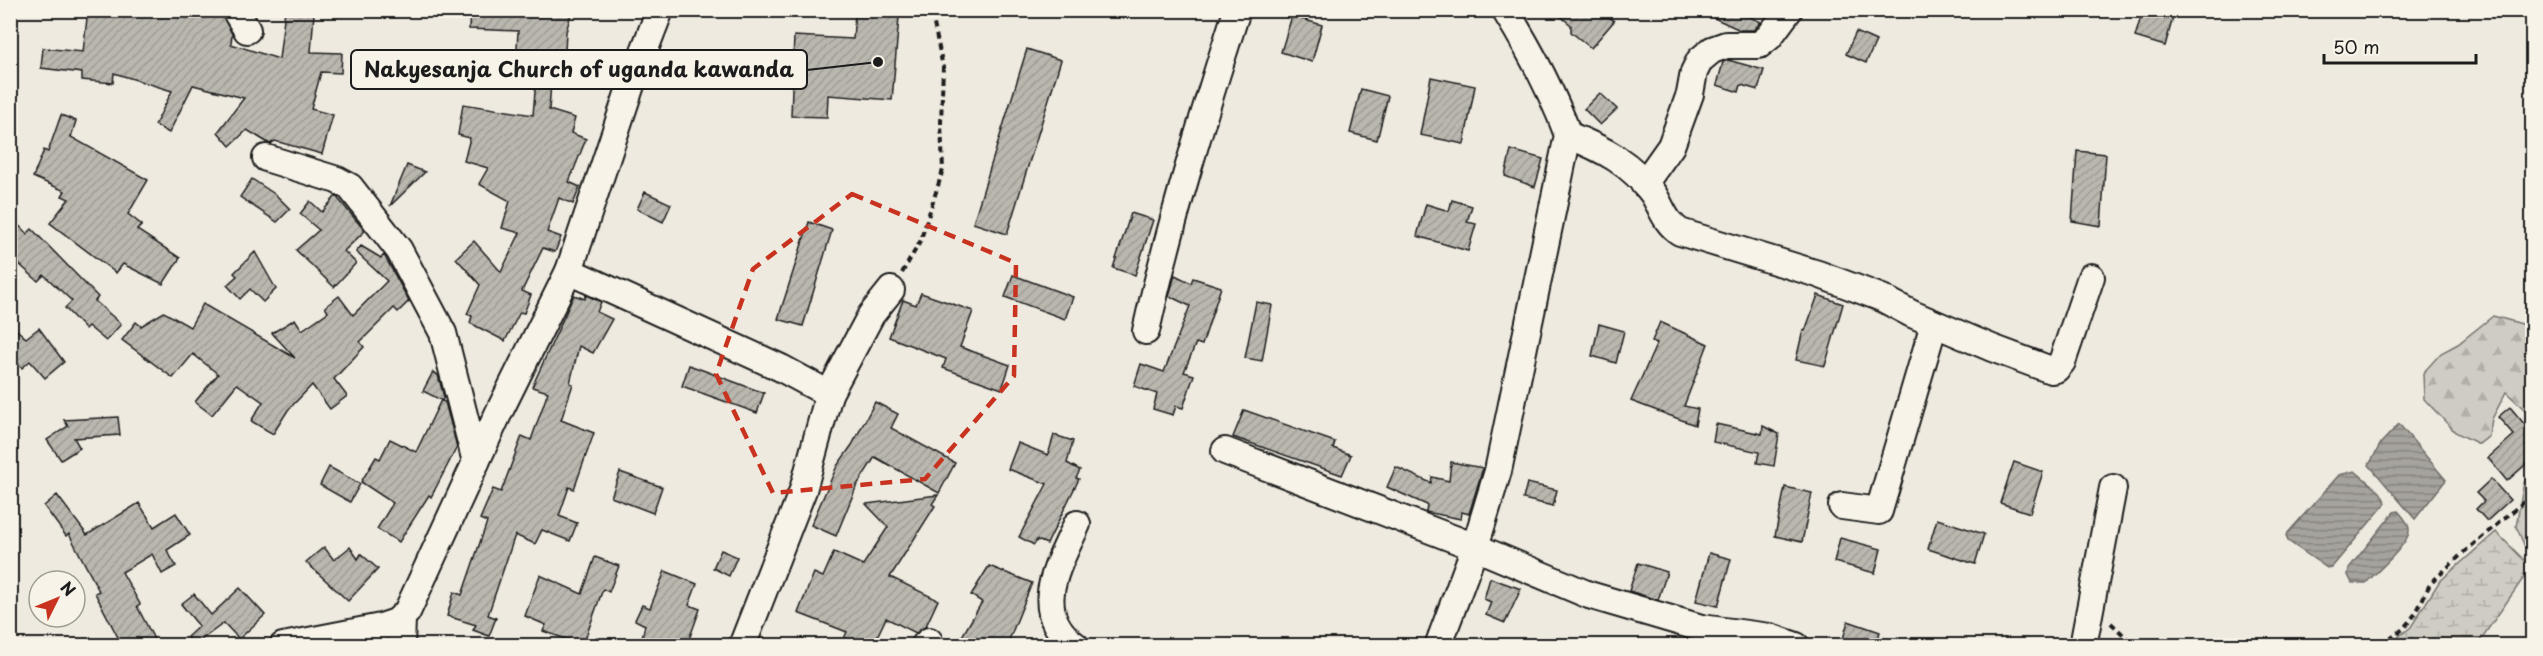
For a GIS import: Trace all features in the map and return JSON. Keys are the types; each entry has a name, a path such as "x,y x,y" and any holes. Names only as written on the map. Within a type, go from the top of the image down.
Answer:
{"street":[{"path":"1146,331 1160,269 1198,132 1238,10"},
{"path":"1438,645 1475,547 1498,471 1568,135 1558,106 1524,40 1505,10"},
{"path":"1644,184 1671,146 1690,94 1694,72 1700,60 1712,50 1726,45 1759,45 1769,37 1789,10"},
{"path":"401,645 402,618 569,271 655,13"},
{"path":"1568,135 1609,151 1627,164 1653,194 1671,226 1680,232 1818,274 1882,298 1934,324 1992,348 2056,369 2062,362 2091,276"},
{"path":"266,158 344,183 356,194 399,250 443,333 476,462"},
{"path":"569,271 781,368 829,394"},
{"path":"742,645 803,490 829,394 871,315 891,290"},
{"path":"1842,506 1879,511 1934,324"},
{"path":"1225,451 1475,547 1600,598 1701,628 1770,637 1797,645"},
{"path":"2083,645 2114,488"},
{"path":"1076,645 1058,627 1049,599 1050,585 1077,524"},
{"path":"284,645 381,627 402,618"}],"path":[{"path":"891,290 920,242 943,170 943,67 931,10"},
{"path":"2381,645 2403,629 2416,614 2430,584 2532,495"},
{"path":"2088,614 2109,622 2135,645"}],"highlighted area":[{"path":"852,194 1016,263 1014,376 925,479 773,493 716,374 753,269"}],"green space":[{"path":"2493,316 2522,324 2532,337 2532,411 2527,412 2506,392 2492,419 2489,436 2479,444 2455,432 2424,399 2423,373 2441,353 2458,344"},
{"path":"2532,470 2532,549 2525,547 2516,526 2524,482"},
{"path":"2496,532 2531,567 2477,645 2388,645 2411,627 2439,582"}],"shaded area":[{"path":"2399,424 2446,480 2415,519 2369,465 2381,443"},
{"path":"2355,471 2380,492 2386,503 2332,567 2327,568 2288,541 2286,535 2339,475"},
{"path":"2398,511 2409,529 2407,538 2366,583 2352,583 2348,575 2349,568 2394,512"}],"building":[{"path":"88,10 220,10 232,34 231,44 279,59 285,10 314,13 311,52 342,53 341,73 321,72 311,109 333,115 322,154 275,141 270,144 247,130 230,146 218,132 244,98 193,85 169,133 155,125 172,91 114,73 113,83 82,80 82,73 41,68 43,48 83,52"},
{"path":"470,10 572,10 566,32 564,70 552,69 549,110 575,118 571,133 586,139 569,182 580,187 573,204 559,198 547,232 561,237 555,252 543,248 522,291 531,295 524,313 520,312 505,341 470,323 472,316 467,314 480,285 456,258 474,241 501,272 520,233 502,228 510,201 479,184 488,168 464,161 470,138 458,135 463,104 533,115 537,69 516,67 518,31 469,29"},
{"path":"1553,10 1601,10 1614,21 1591,48 1571,32 1571,25"},
{"path":"1697,10 1735,10 1761,22 1754,30 1740,30"},
{"path":"2143,10 2175,10 2165,46 2135,37"},
{"path":"855,13 899,17 892,100 828,95 827,117 791,116 794,36 853,39"},
{"path":"1292,16 1322,25 1312,62 1281,52"},
{"path":"1856,32 1876,41 1866,63 1846,54"},
{"path":"1027,49 1061,60 1007,234 973,223"},
{"path":"1728,60 1764,70 1758,90 1741,85 1739,92 1717,85 1723,62"},
{"path":"1431,77 1475,86 1464,144 1420,135"},
{"path":"1361,89 1388,96 1377,140 1350,133"},
{"path":"1600,93 1617,109 1600,125 1584,109"},
{"path":"61,115 76,121 71,137 148,180 128,214 142,225 137,230 180,258 163,284 123,264 116,273 50,223 69,199 62,196 65,191 33,177 44,150 48,152"},
{"path":"1511,150 1543,159 1535,187 1505,176"},
{"path":"2077,151 2106,154 2101,226 2072,221"},
{"path":"407,165 425,172 390,206"},
{"path":"252,179 276,195 290,209 277,222 240,197"},
{"path":"645,192 671,204 663,222 637,209"},
{"path":"336,196 365,231 344,251 356,263 334,287 296,250 319,230 300,214 310,201 322,212"},
{"path":"1452,200 1472,206 1467,222 1476,224 1468,251 1417,236 1426,204 1449,211"},
{"path":"1131,213 1153,220 1135,275 1113,268"},
{"path":"10,216 27,234 32,229 98,297 95,301 121,324 106,341 88,326 85,329 65,308 72,301 44,275 38,281 10,256"},
{"path":"809,222 832,230 803,326 778,319"},
{"path":"361,246 381,258 384,255 409,301 398,312 394,308 360,342 364,347 334,379 347,396 330,409 312,385 288,410 273,434 251,421 263,402 237,384 212,415 195,402 218,374 193,354 173,378 122,340 136,322 141,326 164,312 190,327 203,304 295,358 272,333 295,319 302,330 328,312 325,307 339,296 353,315 387,281 356,252"},
{"path":"255,252 276,289 263,302 250,289 240,299 227,285 237,276 234,273"},
{"path":"1013,275 1073,297 1065,319 1005,297"},
{"path":"1175,275 1191,283 1193,278 1221,287 1202,345 1196,343 1184,372 1194,375 1183,408 1176,406 1173,415 1153,409 1157,394 1134,386 1141,364 1164,372 1190,306 1169,296"},
{"path":"921,293 973,311 960,347 1010,365 1002,389 943,368 946,359 889,337 903,300 916,305"},
{"path":"574,295 585,299 586,295 601,302 597,312 612,319 593,353 579,346 570,383 573,384 561,420 594,433 574,489 569,487 559,516 577,523 570,541 542,530 535,544 515,535 488,615 496,618 489,636 473,630 476,625 447,616 454,592 462,595 487,522 480,519 493,489 501,492 522,436 531,440 548,392 532,387"},
{"path":"1818,295 1843,304 1825,366 1796,360 1803,330 1805,331"},
{"path":"1256,302 1272,305 1262,361 1245,358"},
{"path":"1660,322 1708,344 1684,406 1698,409 1695,425 1631,401 1657,343 1652,341"},
{"path":"10,324 26,338 39,328 64,362 45,378 30,361 22,368 10,355"},
{"path":"1599,324 1624,331 1616,363 1592,356"},
{"path":"689,365 764,393 757,413 682,386"},
{"path":"433,372 438,375 444,397 442,401 445,402 457,447 431,497 429,495 399,542 377,529 393,503 361,482 376,457 380,459 390,439 416,452 441,400 423,391"},
{"path":"875,402 898,414 891,428 955,463 939,493 875,457 857,485 836,536 811,525 837,466 852,445"},
{"path":"2510,407 2532,433 2532,459 2507,481 2488,458 2514,435 2498,417"},
{"path":"1244,410 1335,442 1333,448 1351,455 1342,475 1233,437"},
{"path":"118,417 120,435 74,438 80,448 61,460 47,440 68,426 64,420"},
{"path":"1716,424 1762,434 1763,426 1779,434 1774,466 1757,463 1759,452 1713,442"},
{"path":"1054,435 1073,441 1067,463 1080,470 1076,478 1079,479 1047,544 1037,540 1034,545 1019,537 1047,484 1008,469 1018,443 1048,455"},
{"path":"1451,462 1483,468 1469,514 1462,512 1461,519 1426,512 1427,505 1387,487 1396,467 1431,483 1432,477 1449,481"},
{"path":"2014,462 2043,472 2030,513 2000,503"},
{"path":"329,467 360,484 350,502 320,485"},
{"path":"620,472 662,487 653,513 611,497"},
{"path":"2491,479 2510,500 2487,521 2476,509 2484,501 2476,493"},
{"path":"1527,483 1557,490 1553,506 1523,499"},
{"path":"1785,487 1812,493 1802,542 1775,536"},
{"path":"57,495 87,535 139,503 154,527 176,513 190,535 167,550 176,566 162,574 152,554 122,572 140,604 137,606 157,645 122,645 95,593 99,591 69,534 66,536 44,506"},
{"path":"938,495 932,504 935,506 890,577 938,600 926,626 916,633 886,618 873,645 841,645 847,632 798,613 814,573 823,577 834,552 863,565 888,527 866,504"},
{"path":"1937,519 1984,534 1975,564 1928,549"},
{"path":"1840,538 1881,549 1875,573 1834,562"},
{"path":"324,547 334,560 350,547 358,559 361,554 378,569 348,601 306,562"},
{"path":"721,550 737,557 729,576 713,568"},
{"path":"1709,553 1731,559 1718,606 1696,601"},
{"path":"595,557 619,566 609,592 603,589 583,645 543,631 546,625 525,616 540,575 582,594"},
{"path":"1638,563 1667,572 1658,600 1629,591"},
{"path":"989,566 1032,583 1007,645 957,645 982,602 971,595"},
{"path":"665,571 697,584 689,605 700,609 687,645 641,643 645,625 635,620 642,605 650,608"},
{"path":"1490,578 1521,589 1505,623 1486,615 1491,602 1484,599"},
{"path":"240,588 265,615 239,639 224,623 194,645 187,637 199,626 181,604 194,594 211,615"},
{"path":"1848,621 1880,632 1876,645 1862,645 1843,639"}],"place":[{"name":"Nakyesanja Church of uganda kawanda","path":"878,62"}]}
